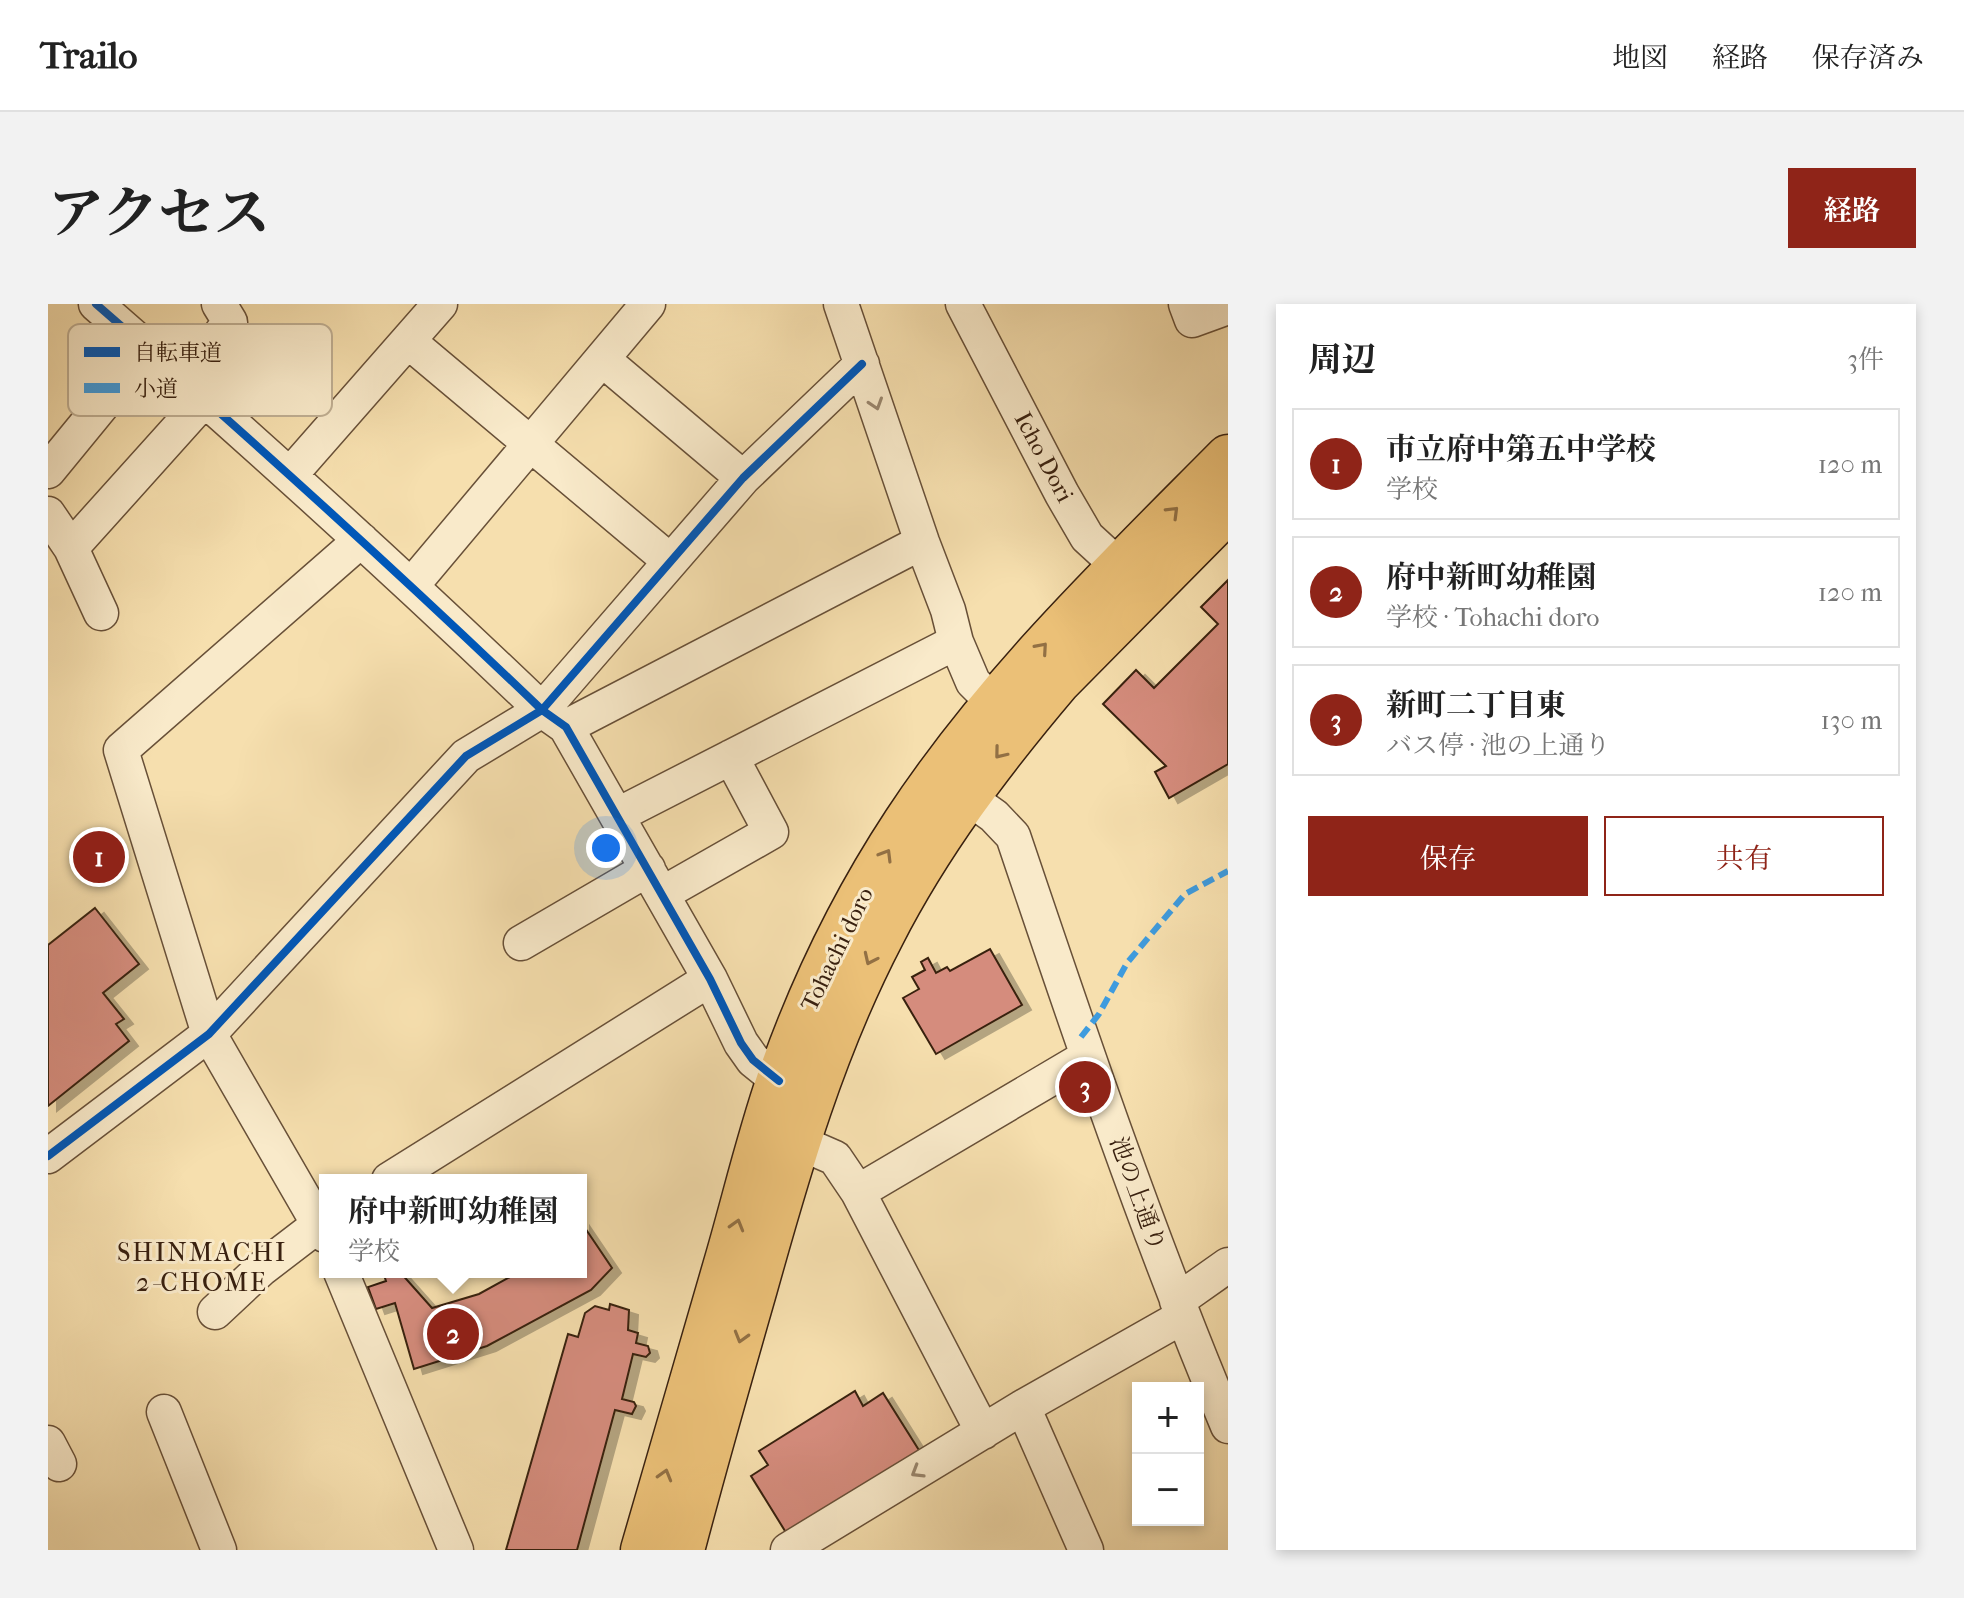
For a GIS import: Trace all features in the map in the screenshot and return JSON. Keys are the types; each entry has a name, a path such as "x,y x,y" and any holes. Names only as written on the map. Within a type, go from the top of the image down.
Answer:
{"main road":[{"name":"Tohachi doro","path":"682,1550 796,1141 830,1047 882,935 911,882 966,796 1058,682 1228,457"},
{"name":"Tohachi doro","path":"643,1550 779,1081 813,995 871,879 903,825 994,703 1133,580 1228,510"}],"street":[{"path":"96,304 119,324"},
{"path":"219,304 229,324"},
{"path":"290,475 440,304"},
{"path":"412,585 648,304"},
{"path":"841,304 948,610 956,642 973,682 994,703"},
{"name":"Icho Dori","path":"963,304 1087,537 1133,580"},
{"path":"1186,304 1192,320 1228,307"},
{"path":"408,341 670,561"},
{"path":"602,359 743,478"},
{"path":"554,719 670,561 743,478 862,364"},
{"path":"48,471 93,416"},
{"path":"71,548 174,416"},
{"path":"223,416 412,585 554,719 618,815 710,979 741,1043 753,1060 779,1081"},
{"path":"48,514 71,548 101,613"},
{"path":"319,1219 209,1034 121,750 361,540"},
{"path":"48,1156 209,1034 466,756 554,719 922,542"},
{"path":"618,815 956,642"},
{"path":"521,943 771,832 731,757"},
{"name":"池の上通り","path":"966,796 994,816 1013,836 1087,1057 1180,1309 1228,1426"},
{"path":"399,1174 710,979"},
{"path":"858,1192 1087,1057"},
{"path":"796,1141 835,1158 858,1192 983,1432"},
{"path":"215,1312 261,1269 319,1229"},
{"path":"788,1550 1180,1309 1228,1265"},
{"path":"343,1278 456,1550"},
{"path":"1023,1407 1086,1550"},
{"path":"164,1412 219,1550"}],"building":[{"path":"1228,580 1228,764 1169,798 1155,772 1166,766 1103,704 1136,670 1154,688 1218,624 1201,607"},
{"path":"95,908 139,964 103,993 124,1019 116,1024 129,1041 48,1106 48,945"},
{"path":"990,949 1022,1005 936,1054 903,998 919,989 912,977 925,970 921,962 928,958 936,973 947,967 950,971"},
{"path":"587,1231 612,1268 591,1290 487,1346 414,1369 395,1303 376,1309 368,1287 386,1281 385,1278 405,1278 432,1308 479,1294 508,1278 587,1278"},
{"path":"610,1304 629,1310 628,1330 638,1333 636,1343 648,1346 650,1353 646,1357 633,1354 622,1399 634,1402 636,1406 632,1414 615,1410 577,1550 506,1550 568,1334 578,1337 585,1313 595,1306 609,1310"},
{"path":"855,1391 863,1406 883,1393 922,1455 790,1539 751,1476 768,1465 759,1451"}],"marked path":[{"path":"1081,1037 1099,1014 1127,963 1185,894 1228,871"}],"cycle path":[{"path":"96,304 119,324"},
{"path":"48,1156 209,1034 466,756 542,710 743,478 862,364"},
{"path":"223,416 433,606 542,710 566,727 710,979 741,1043 753,1060 779,1081"}],"place":[{"name":"市立府中第五中学校","path":"99,857"},
{"name":"新町二丁目東","path":"1085,1087"},
{"name":"府中新町幼稚園","path":"453,1334"}],"district":[{"name":"SHINMACHI 2-CHOME","path":"202,1267"}]}
